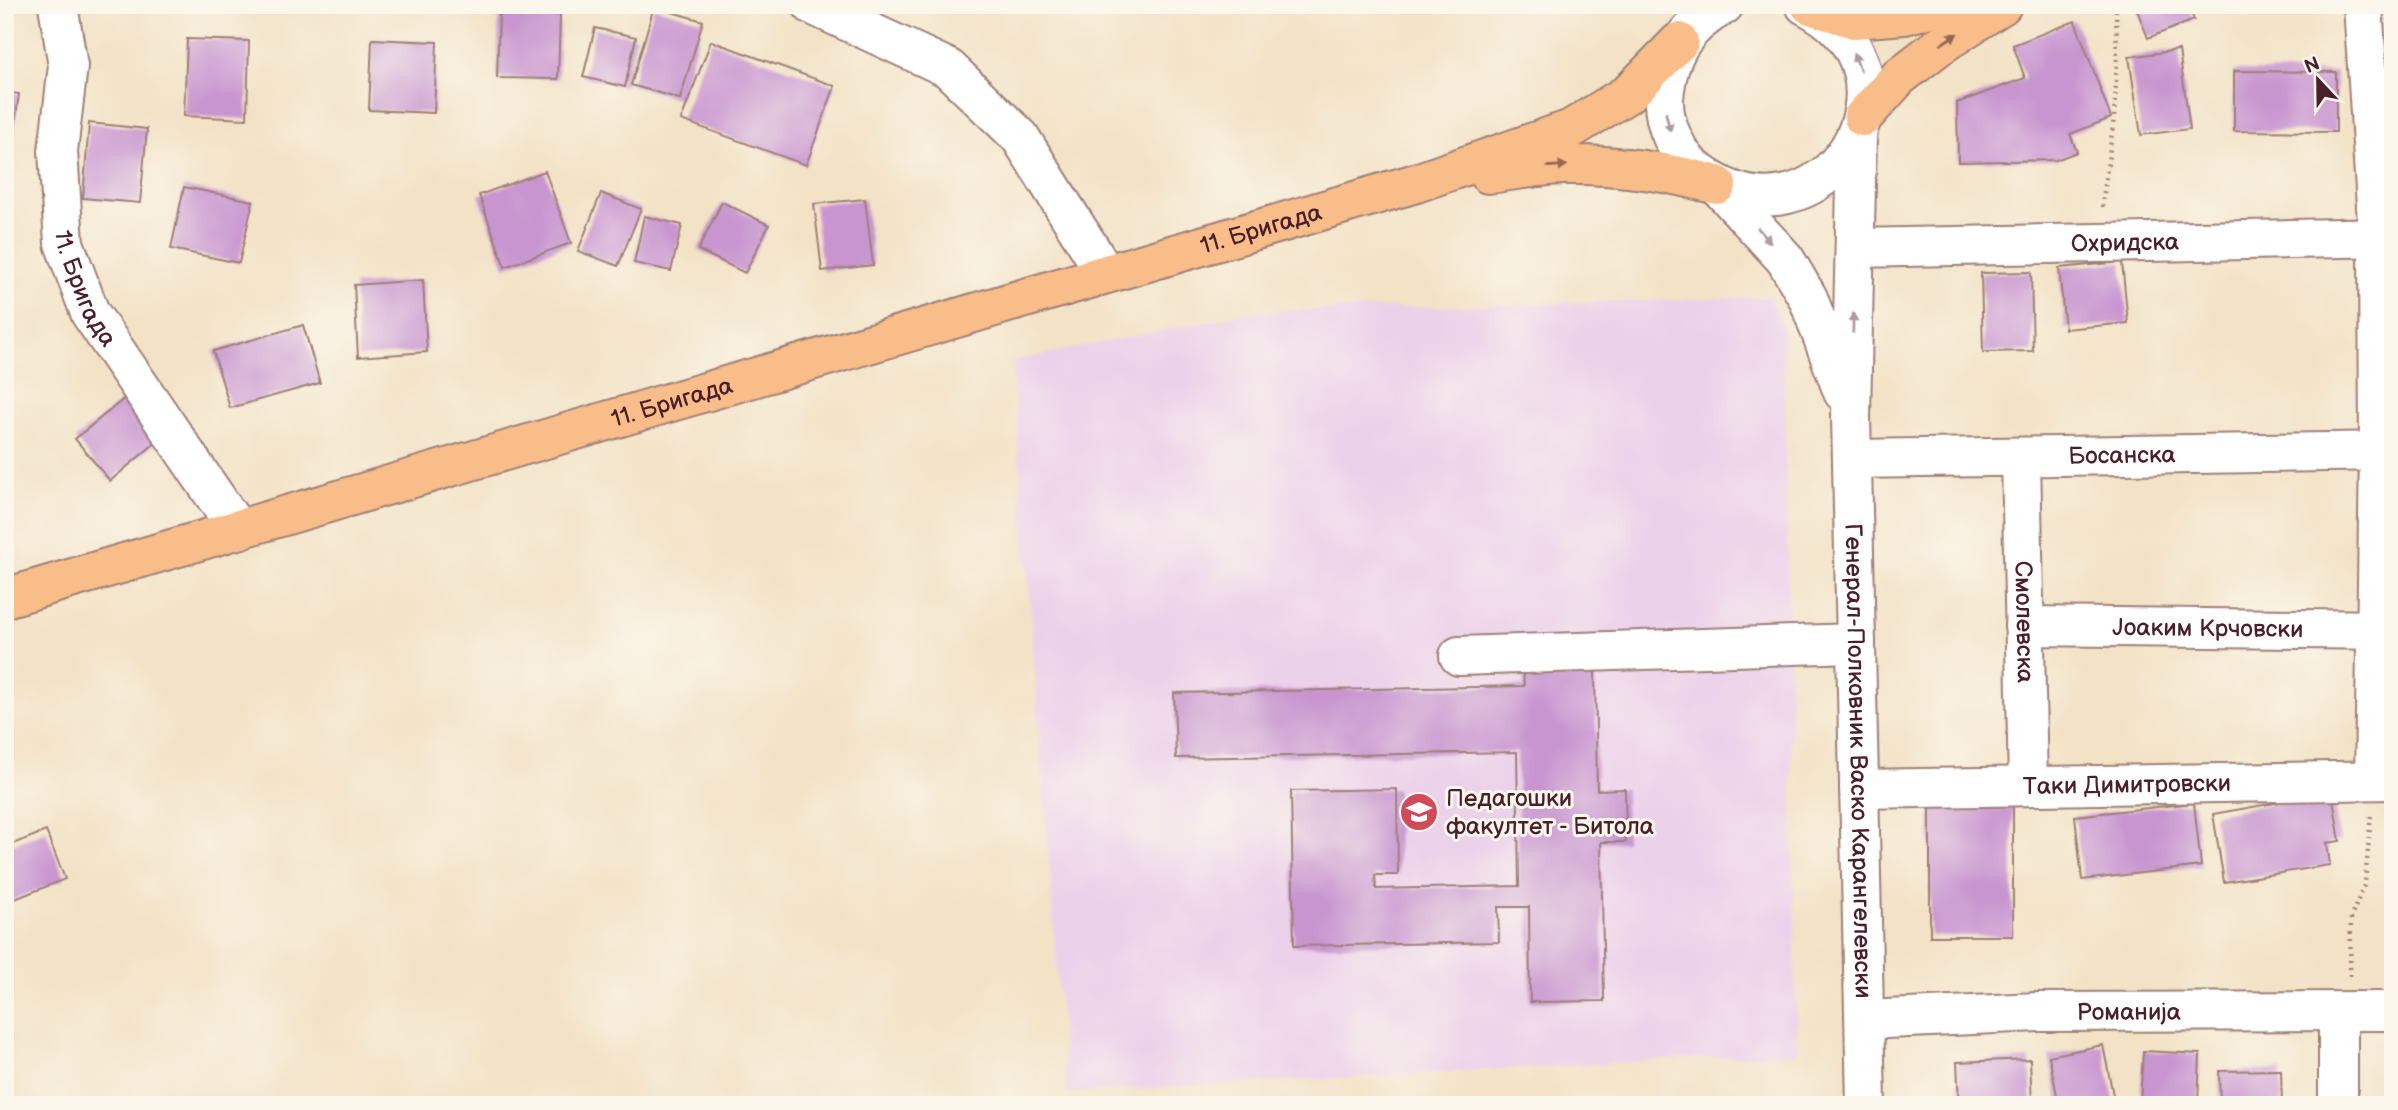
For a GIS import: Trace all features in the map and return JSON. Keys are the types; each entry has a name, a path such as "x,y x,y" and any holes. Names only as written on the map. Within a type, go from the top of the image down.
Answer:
{"main road":[{"path":"1810,5 1854,19 1905,15 1942,5"},
{"path":"1860,127 1899,77 1938,46 2002,5"},
{"name":"11. Бригада","path":"5,598 1416,183 1571,129 1629,93 1679,42"},
{"name":"11. Бригада","path":"1416,183 1561,165 1631,167 1717,185"}],"street":[{"name":"11. Бригада","path":"58,5 68,66 58,151 64,243 89,313 238,530"},
{"path":"812,5 948,68 1020,137 1106,274"},
{"name":"11. Бригада","path":"1724,5 1702,18 1679,42 1666,73 1664,106 1672,138 1690,166 1717,185 1749,196 1782,195 1813,185 1839,164 1860,127"},
{"path":"1805,5 1822,14 1844,34 1858,60 1865,88 1860,127"},
{"path":"2363,5 2385,237 2383,780"},
{"name":"Генерал-Полковник Васко Карангелевски","path":"1860,127 1851,416 1866,1105"},
{"name":"Генерал-Полковник Васко Карангелевски","path":"1717,185 1785,259 1802,288 1828,347 1851,416"},
{"name":"Охридска","path":"1855,248 2385,237"},
{"name":"Босанска","path":"1852,459 2386,451"},
{"name":"Смолевска","path":"2021,458 2028,786"},
{"name":"Јоаким Крчовски","path":"2024,626 2384,630"},
{"path":"1460,656 1856,643"},
{"name":"Таки Димитровски","path":"1859,789 2383,780"},
{"name":"Романија","path":"1865,1020 2038,1012 2393,1011"},
{"path":"2338,1012 2338,1105"}],"path":[{"path":"2101,217 2114,117 2116,5"},
{"path":"2338,1012 2350,992 2351,917 2365,883 2383,780"}],"shaded area":[{"name":"Педагошки факултет - Битола","path":"1769,297 1783,326 1797,1053 1066,1093 1012,361 1254,312"}],"building":[{"path":"2135,5 2188,5 2194,20 2148,38"},
{"path":"654,7 703,21 680,99 631,85"},
{"path":"499,14 560,15 558,79 497,78"},
{"path":"2075,21 2111,118 2070,134 2077,152 2056,160 1958,162 1957,103 2025,78 2013,45"},
{"path":"595,28 636,37 625,87 583,77"},
{"path":"187,39 249,41 247,119 184,116"},
{"path":"372,39 437,42 434,113 369,110"},
{"path":"711,41 835,86 806,165 681,120"},
{"path":"2179,50 2190,129 2141,135 2129,57"},
{"path":"2234,71 2336,72 2336,132 2234,131"},
{"path":"5,92 19,94 10,159 5,158"},
{"path":"89,123 147,129 140,203 83,198"},
{"path":"545,171 571,243 505,267 479,195"},
{"path":"5,181 10,181 12,251 5,251"},
{"path":"184,187 253,201 239,263 171,249"},
{"path":"601,193 641,209 618,266 578,251"},
{"path":"865,199 873,265 822,271 814,204"},
{"path":"722,202 769,225 745,273 698,250"},
{"path":"644,216 682,225 671,271 634,263"},
{"path":"2122,262 2128,323 2065,329 2059,268"},
{"path":"2031,272 2033,351 1983,352 1981,273"},
{"path":"423,280 427,352 358,357 354,285"},
{"path":"303,325 320,383 230,408 213,351"},
{"path":"126,397 160,439 110,481 75,439"},
{"path":"1595,671 1597,790 1625,789 1626,842 1601,842 1604,1001 1530,1002 1529,907 1498,907 1499,942 1294,946 1291,791 1397,789 1398,875 1375,875 1376,889 1519,886 1517,752 1176,758 1174,693 1524,686 1523,672"},
{"path":"1930,792 2013,792 2013,936 1930,936"},
{"path":"2332,793 2340,841 2327,843 2330,865 2224,882 2213,814"},
{"path":"2194,803 2201,866 2082,880 2075,816"},
{"path":"46,831 65,879 5,903 5,847"},
{"path":"2103,1045 2115,1105 2059,1105 2049,1056"},
{"path":"2143,1051 2200,1054 2198,1105 2140,1105"},
{"path":"2030,1059 2032,1105 1959,1105 1957,1062"},
{"path":"2281,1070 2282,1105 2220,1105 2219,1071"}],"place":[{"name":"Педагошки факултет - Битола","path":"1419,812"}]}
